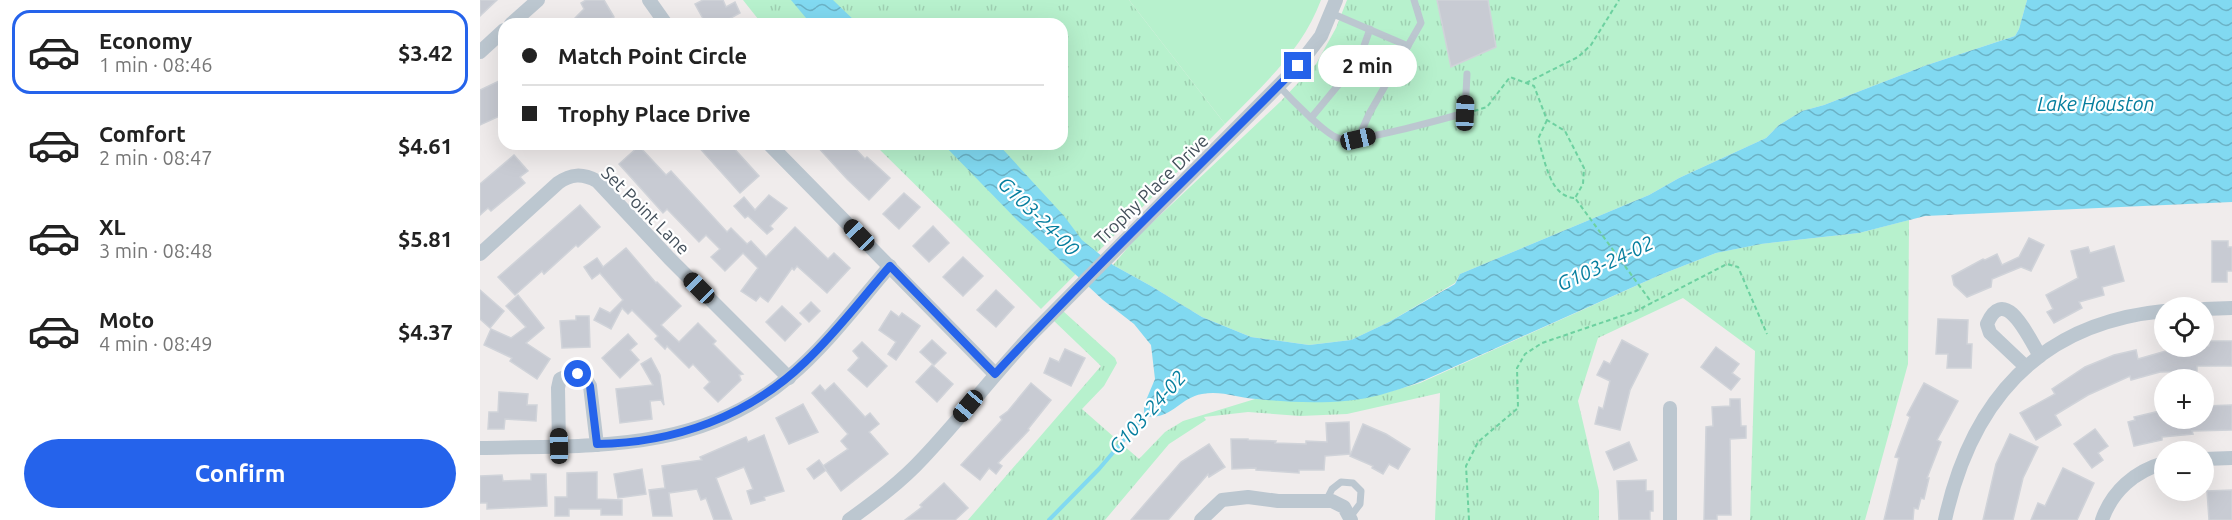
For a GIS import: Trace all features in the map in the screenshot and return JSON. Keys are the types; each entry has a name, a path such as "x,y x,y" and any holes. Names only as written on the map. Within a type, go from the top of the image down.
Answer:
{"street":[{"path":"518,18 538,0"},
{"path":"650,0 662,18"},
{"name":"Trophy Place Drive","path":"849,520 922,459 995,374 1064,301 1279,86 1311,52 1333,6"},
{"path":"480,52 498,36"},
{"path":"774,150 995,374"},
{"name":"Set Point Lane","path":"480,254 558,183 567,177 587,175 597,181 669,258 789,378"},
{"path":"480,448 644,441 706,425 751,404 789,378 824,344 890,266"},
{"path":"2214,309 2232,308"},
{"path":"2026,367 1990,333 1987,324 1991,315 1998,310 2008,310 2015,315 2040,356"},
{"path":"1945,520 1958,471 1970,440 1993,403 2026,367 2068,337 2097,325 2154,312"},
{"path":"559,446 558,388 560,379 578,374 586,378 590,386 597,444"},
{"path":"1670,408 1670,520"},
{"path":"2214,459 2232,458"},
{"path":"2102,520 2113,496 2140,473 2154,467"},
{"path":"1202,520 1222,500 1248,497 1278,501 1339,503 1348,511 1351,518"}],"lane":[{"path":"1358,139 1369,114 1421,23 1414,0"},
{"path":"1333,6 1370,29 1408,46"},
{"path":"1311,118 1359,60 1370,29"},
{"path":"1279,86 1311,118 1337,138 1358,139 1465,113 1467,74"},
{"path":"1326,501 1332,489 1341,482 1353,483 1361,491 1360,504 1351,518"}],"path":[{"path":"1526,83 1578,57 1591,45 1619,0"},
{"path":"1465,113 1487,107 1510,76 1534,86 1547,120 1565,131 1584,168 1583,184 1575,198"},
{"path":"1547,120 1538,139 1555,188 1566,198 1575,198"},
{"path":"1575,198 1652,303"},
{"path":"1469,520 1466,466 1478,442 1518,408 1517,368 1525,354 1542,343 1636,311 1727,264 1738,267 1767,334"}],"green space":[{"path":"743,0 1129,0 1225,124 1041,309 880,150 1068,150 1068,18 757,18"},
{"path":"1129,0 1321,0 1303,36 1292,52 1267,82 1225,124"},
{"path":"1347,0 2027,0 2015,36 1927,65 1824,105 1802,111 1779,125 1766,138 1679,178 1649,195 1460,274 1455,283 1389,322 1351,340 1309,345 1251,337 1202,317 1113,265 1136,238 1281,101 1316,64 1336,28"},
{"path":"1909,220 1908,364 1865,520 1750,520 1755,351 1683,298 1598,338 1578,401 1599,491 1599,520 1435,520 1440,393 1347,414 1300,416 1248,412 1204,417 1206,420 1169,444 1105,520 968,520 1101,366 1053,320 1063,311 1115,358 1117,363 1104,386 1082,409 1139,459 1165,432 1183,421 1255,399 1324,402 1378,395 1420,383 1660,275 1716,253 1760,244 1859,233"}],"water":[{"path":"791,0 833,0 852,18 806,18"},
{"name":"Lake Houston","path":"2027,0 2232,0 2232,202 1925,216 1859,233 1761,244 1716,253 1660,275 1420,382 1380,395 1350,400 1287,401 1209,393 1194,396 1161,415 1144,416 1144,405 1155,379 1151,345 1134,324 1103,300 1017,220 949,150 1004,150 1064,216 1082,240 1113,265 1202,317 1251,337 1309,345 1351,340 1389,322 1455,284 1460,274 1649,195 1679,178 1766,138 1779,125 1802,111 1824,105 1927,65 2015,36"}],"building":[{"path":"480,0 497,0 480,16"},
{"path":"586,0 604,0 614,17 575,18 584,9 581,3"},
{"path":"703,0 723,0 726,7 735,2 740,13 731,18 703,18 695,4"},
{"path":"1437,0 1488,0 1496,47 1451,67"},
{"path":"498,81 498,117 480,125 480,90"},
{"path":"635,150 643,150 666,175 671,171 727,232 731,228 747,244 751,241 766,257 795,227 828,259 834,253 850,268 827,293 797,266 794,270 792,268 768,302 760,296 756,301 741,291 758,268 743,253 725,271 711,257 720,249 706,235 699,242 667,209 663,213 619,164"},
{"path":"701,150 735,150 759,176 740,193"},
{"path":"820,150 857,150 890,178 869,200"},
{"path":"514,155 528,171 520,177 525,183 491,211 488,208 480,215 480,184"},
{"path":"904,193 920,207 899,229 883,214"},
{"path":"769,195 787,208 770,226 773,229 767,234 748,216 745,218 734,206 744,197 755,210"},
{"path":"580,205 600,227 544,274 542,271 515,295 498,277"},
{"path":"933,226 949,243 929,262 913,246"},
{"path":"2029,238 2044,245 2031,271 2021,267 1992,279 1991,287 1967,297 1954,285 1952,276 1983,259 1997,254 2002,265 2019,257"},
{"path":"2212,241 2228,241 2228,247 2232,247 2232,271 2227,271 2227,282 2212,282"},
{"path":"2114,246 2124,281 2102,287 2104,295 2079,302 2082,308 2054,323 2047,312 2053,309 2046,295 2078,278 2071,251 2088,247 2090,253"},
{"path":"626,248 656,283 681,306 661,325 679,342 698,323 716,341 713,344 743,374 739,375 741,380 718,402 704,388 710,382 693,364 689,368 667,346 665,349 655,339 658,336 632,310 628,314 622,308 611,329 594,320 600,308 610,313 623,300 600,273 592,279 584,267 597,258 603,267"},
{"path":"963,257 983,276 963,296 943,277"},
{"path":"480,290 504,311 490,328 480,319"},
{"path":"996,290 1014,307 996,327 977,310"},
{"path":"518,295 544,328 526,343 550,359 537,379 510,361 512,358 484,345 491,329 511,338 526,327 506,306"},
{"path":"811,302 820,311 809,322 800,313"},
{"path":"782,306 801,324 785,341 766,322"},
{"path":"891,311 899,317 902,313 920,326 896,360 888,354 896,342 879,330"},
{"path":"576,316 589,316 590,347 562,348 560,321 576,320"},
{"path":"1938,319 1968,320 1967,344 1972,344 1971,368 1947,368 1948,354 1936,354"},
{"path":"628,334 637,344 630,350 639,360 620,378 602,358"},
{"path":"932,340 946,353 934,365 920,352"},
{"path":"1622,340 1648,354 1630,390 1620,430 1595,424 1599,407 1603,409 1610,381 1597,375 1604,361 1610,364"},
{"path":"2214,341 2232,341 2232,366 2154,369 2154,374 2131,380 2130,376 2088,395 2055,415 2061,425 2036,440 2020,413 2055,394 2052,389 2085,367 2114,355 2136,350 2138,359 2154,354 2154,357 2214,357"},
{"path":"862,342 887,366 867,387 848,370 859,358 853,351"},
{"path":"1716,347 1739,364 1732,373 1740,379 1731,390 1701,367"},
{"path":"1065,349 1085,358 1071,386 1044,373 1050,358 1059,362"},
{"path":"651,358 660,375 664,405 661,400 650,401 652,419 620,423 616,389 653,385 641,364"},
{"path":"932,365 953,384 937,402 916,382"},
{"path":"834,383 865,417 870,413 879,424 869,432 888,454 841,491 823,466 848,449 841,441 848,434 812,393 820,385 825,391"},
{"path":"1031,383 1051,400 1029,430 998,463 1002,466 996,474 989,468 980,480 961,465 1002,420 1000,417 1008,411"},
{"path":"1924,383 1958,401 1937,440 1941,442 1927,478 1929,478 1924,499 1921,498 1918,509 1914,508 1913,520 1884,520 1899,458 1895,457 1910,417 1907,415"},
{"path":"499,392 528,394 527,405 537,405 536,421 505,419 504,429 488,429 489,412 498,412"},
{"path":"1730,399 1740,399 1741,426 1746,426 1746,438 1730,439 1731,515 1717,515 1717,520 1704,520 1706,427 1713,426 1712,407 1730,406"},
{"path":"803,404 818,432 789,444 776,418"},
{"path":"2232,405 2232,430 2192,431 2193,434 2162,437 2162,440 2134,446 2128,422 2135,420 2134,417 2154,412 2154,429 2214,429 2214,406"},
{"path":"1349,422 1350,454 1325,456 1324,470 1299,470 1299,473 1256,470 1256,468 1232,469 1231,439 1306,444 1306,441 1327,442 1326,423"},
{"path":"1363,424 1386,434 1410,449 1398,469 1389,464 1383,474 1372,468 1373,466 1350,456"},
{"path":"2095,429 2108,446 2098,453 2103,460 2092,468 2074,444"},
{"path":"2010,434 2038,447 2023,478 2013,520 1983,520 1996,464"},
{"path":"764,435 784,491 751,504 747,491 753,489 744,467 716,478 732,520 714,520 706,498 701,500 697,489 669,493 672,516 653,516 649,490 665,488 662,466 702,460 700,457 746,437 748,442"},
{"path":"1629,442 1637,460 1614,470 1606,452"},
{"path":"1209,444 1225,467 1209,477 1208,474 1168,520 1131,520 1181,462"},
{"path":"819,460 826,470 814,479 807,469"},
{"path":"2063,468 2094,483 2077,520 2031,520 2038,503 2045,506"},
{"path":"642,469 646,494 618,498 614,474"},
{"path":"597,472 597,499 622,500 622,515 601,515 601,509 569,509 569,516 555,516 555,497 567,497 567,473"},
{"path":"531,474 546,474 547,506 487,509 487,503 480,503 480,476 502,475 503,481 531,480"},
{"path":"1646,480 1646,491 1653,491 1653,511 1650,511 1650,520 1619,520 1617,481"},
{"path":"944,483 968,508 955,520 905,520 922,507 920,505"},
{"path":"2232,490 2232,520 2209,520 2208,501 2214,501 2214,491"}],"waterway":[{"name":"G103-24-02","path":"1049,520 1099,469 1146,414"}],"route":[{"path":"578,374 586,378 590,386 597,444 644,441 706,425 761,398 789,378 824,344 890,266 995,374 1109,255 1298,66"}],"water label":[{"name":"G103-24-00","path":"1039,216"}]}
